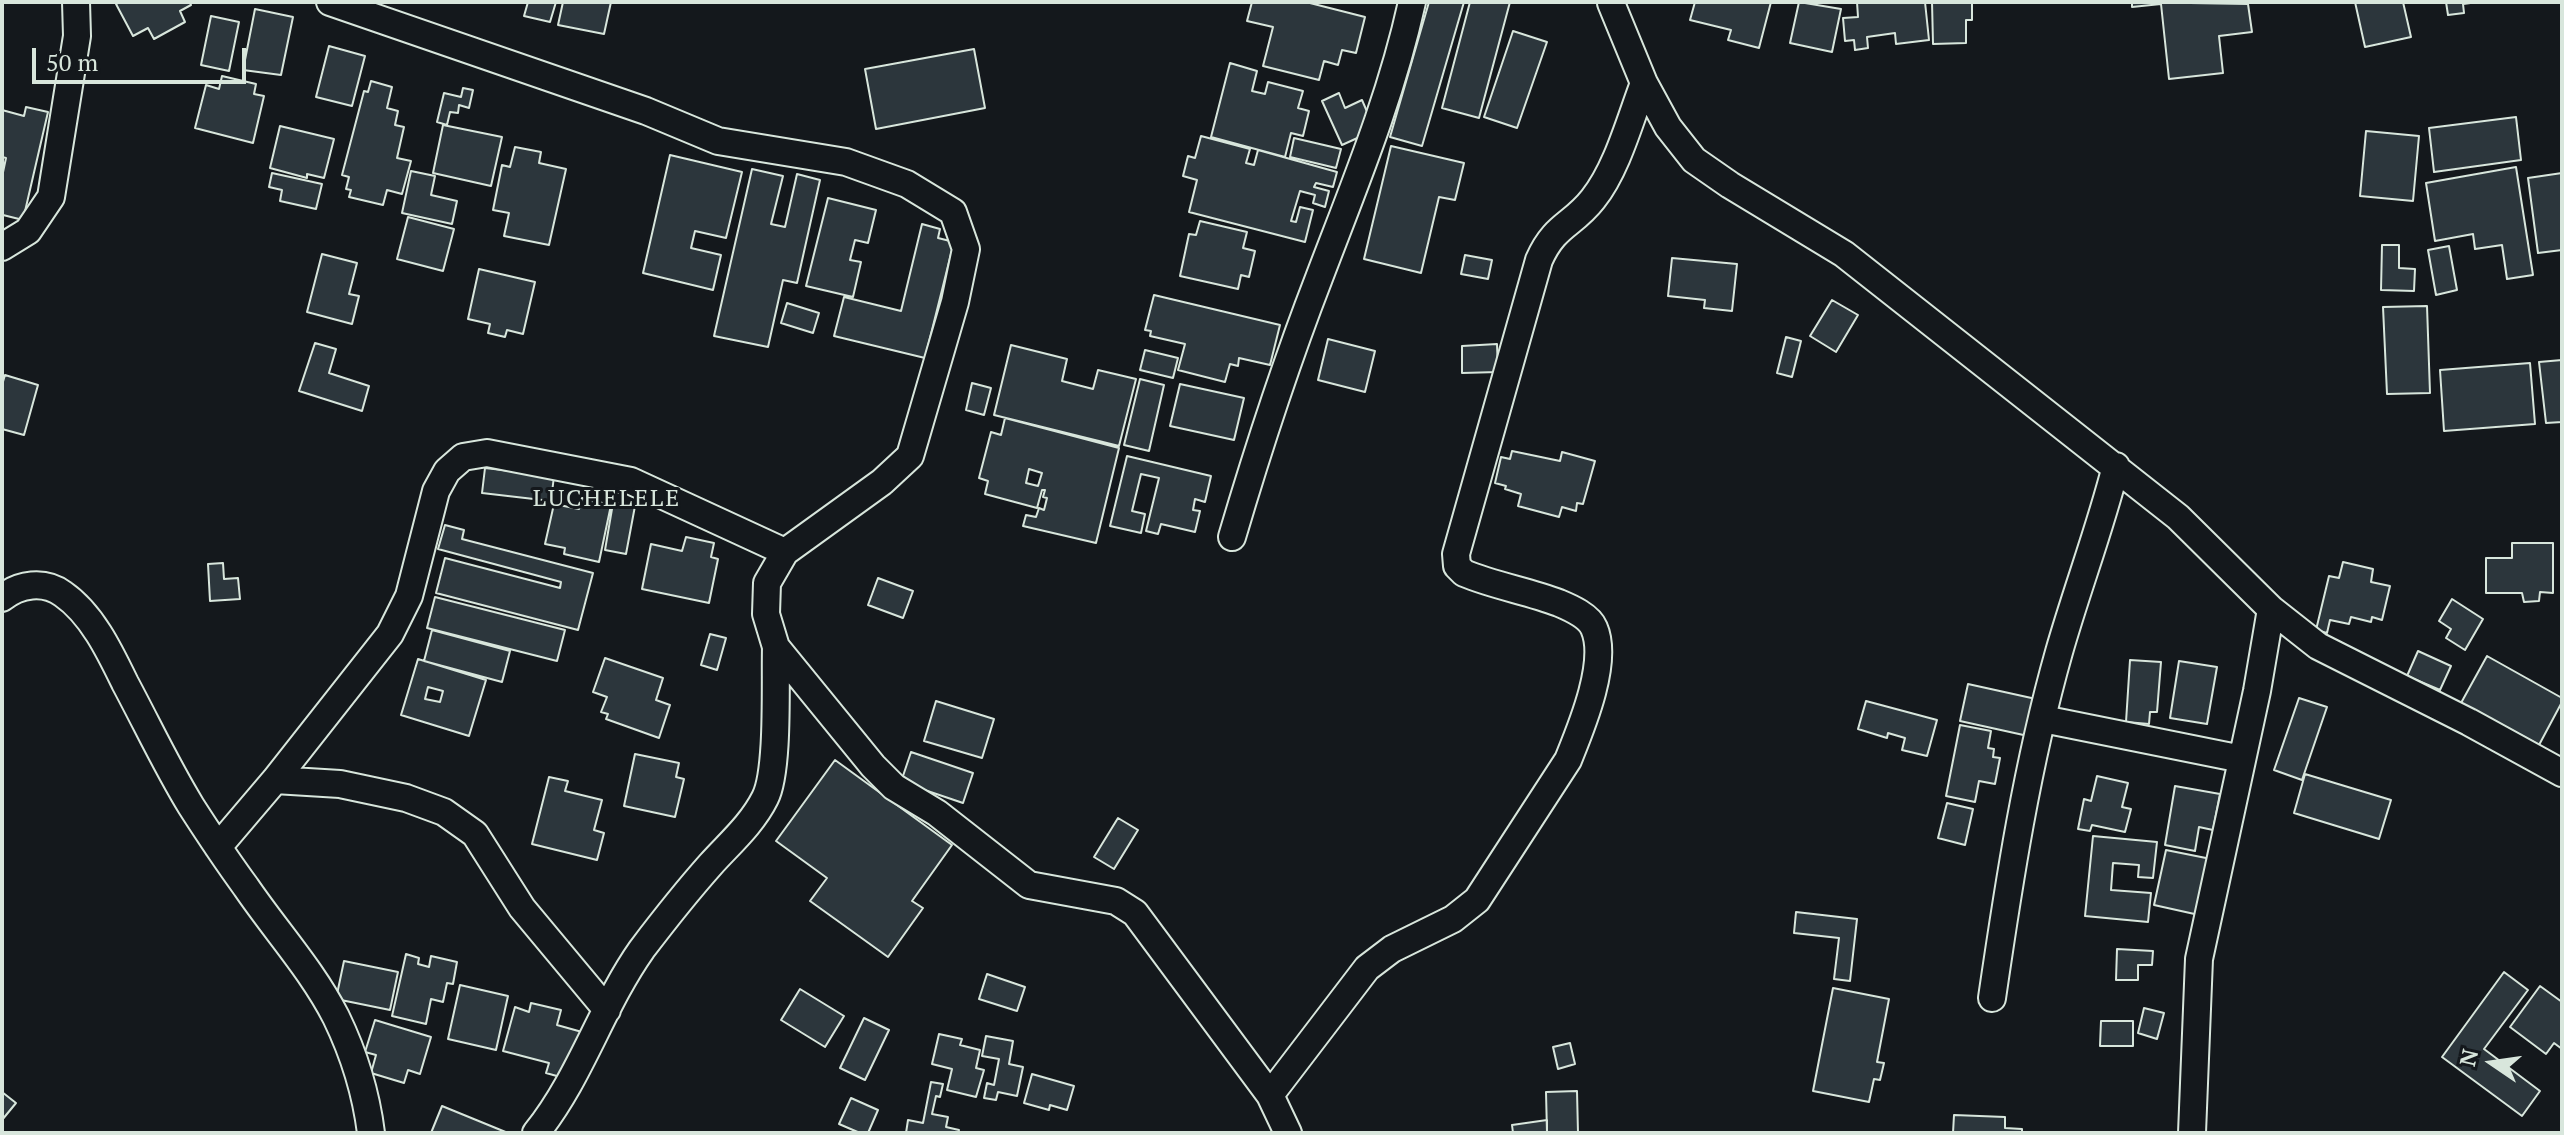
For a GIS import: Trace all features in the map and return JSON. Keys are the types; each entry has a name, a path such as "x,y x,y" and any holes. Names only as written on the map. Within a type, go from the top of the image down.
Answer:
{"street":[{"path":"2,247 28,231 51,197 77,36 76,2"},
{"path":"330,2 646,111 718,141 846,162 907,184 953,212 966,249 955,302 910,456 882,482 785,552 767,583 766,614 776,647 773,761 766,796 738,837 702,876 622,979 582,1063 536,1133"},
{"path":"1232,537 1285,368 1390,92 1412,2"},
{"path":"1603,2 1611,2 1644,83 1668,127 1694,160 1844,254 2116,466 2178,517 2271,609 2332,654 2469,722 2562,773"},
{"path":"1270,1095 1367,968 1392,949 1453,919 1477,900 1568,760 1575,743 1599,662 1594,626 1580,614 1560,604 1464,573 1457,566 1456,554 1539,260 1548,240 1594,197 1621,145 1644,83"},
{"path":"218,847 390,634 409,596 436,491 447,471 463,457 487,453 631,481 785,552"},
{"path":"1992,998 2017,836 2058,654 2116,466"},
{"path":"2,598 10,591 36,583 62,592 89,620 113,658 190,805 315,979 353,1056 367,1103 371,1133"},
{"path":"2192,1133 2199,959 2271,609"},
{"path":"776,647 873,766 894,787 937,813 1029,885 1116,901 1135,913 1270,1095 1288,1133"},
{"path":"2043,719 2242,759"},
{"path":"275,780 340,784 406,798 444,812 475,834 522,908 607,1010"}],"building":[{"path":"190,2 191,5 180,11 185,22 154,39 148,28 133,36 116,4"},
{"path":"528,2 556,2 550,22 524,16"},
{"path":"563,2 611,2 604,34 558,25"},
{"path":"1252,2 1306,2 1365,17 1356,53 1342,50 1338,65 1324,61 1319,80 1263,66 1273,27 1247,21"},
{"path":"1429,2 1464,2 1422,146 1390,137"},
{"path":"1470,2 1510,2 1479,118 1442,108"},
{"path":"1695,2 1771,2 1759,48 1728,40 1731,30 1690,20"},
{"path":"1799,2 1841,9 1832,52 1790,43"},
{"path":"1857,2 1925,2 1929,40 1896,44 1895,33 1867,37 1868,48 1855,50 1854,40 1845,41 1843,18 1858,17"},
{"path":"1932,2 1972,2 1972,20 1966,20 1966,43 1933,44"},
{"path":"2132,2 2248,4 2252,32 2219,36 2223,73 2169,79 2161,4 2132,7"},
{"path":"2355,2 2403,2 2411,37 2365,47"},
{"path":"2446,2 2478,2 2463,4 2464,13 2448,15"},
{"path":"255,9 293,17 281,75 243,70"},
{"path":"211,16 239,22 229,71 201,65"},
{"path":"1513,31 1547,42 1517,128 1484,117"},
{"path":"329,46 365,56 352,106 316,97"},
{"path":"974,49 985,108 876,129 865,69"},
{"path":"1230,63 1257,71 1252,91 1265,94 1268,82 1303,91 1298,108 1309,111 1303,136 1291,133 1285,157 1211,137"},
{"path":"222,76 256,84 254,94 264,96 253,143 195,128 206,85 219,89"},
{"path":"371,81 392,87 387,108 398,111 395,125 404,127 397,158 411,161 402,194 387,190 383,205 349,197 351,190 346,189 349,177 342,175 364,91 368,92"},
{"path":"463,88 473,90 469,108 459,105 458,113 450,112 447,125 437,122 444,93 461,97"},
{"path":"1339,93 1345,108 1362,100 1375,130 1342,145 1322,101"},
{"path":"26,107 48,112 23,220 3,215 2,219 2,177 6,158 2,157 2,110 24,116"},
{"path":"2516,117 2521,160 2434,172 2429,128"},
{"path":"443,125 502,137 491,186 433,173"},
{"path":"280,126 334,139 324,178 307,174 307,178 270,168"},
{"path":"2366,131 2419,136 2413,201 2360,196"},
{"path":"1201,136 1250,149 1246,163 1254,165 1258,150 1337,172 1333,187 1316,183 1314,187 1329,191 1325,207 1313,203 1315,195 1300,191 1291,221 1296,222 1300,207 1313,210 1305,242 1189,212 1197,180 1183,176 1188,156 1195,158"},
{"path":"1294,138 1341,149 1336,168 1290,157"},
{"path":"1391,146 1464,163 1455,200 1439,197 1421,273 1364,259"},
{"path":"515,147 541,152 539,163 566,169 549,245 504,236 509,213 493,210 502,165 510,167"},
{"path":"670,155 742,172 726,238 695,231 691,248 721,255 713,290 643,273"},
{"path":"2516,167 2533,275 2507,279 2502,245 2475,249 2473,234 2435,241 2426,183"},
{"path":"752,169 783,176 771,224 785,227 797,174 820,180 797,283 783,280 768,347 714,336"},
{"path":"411,171 435,176 431,195 457,201 452,224 402,213"},
{"path":"272,173 322,184 316,209 280,201 282,190 269,187"},
{"path":"2562,173 2562,250 2538,253 2528,178"},
{"path":"828,198 876,210 868,243 855,240 850,260 861,262 853,297 806,286"},
{"path":"408,217 454,229 443,271 397,259"},
{"path":"1200,221 1247,232 1243,248 1255,251 1249,277 1241,275 1238,289 1180,276 1189,234 1196,235"},
{"path":"922,224 940,229 938,238 954,242 925,358 834,336 844,297 901,311"},
{"path":"2382,245 2399,245 2399,268 2415,269 2414,291 2381,290"},
{"path":"2449,246 2457,290 2436,295 2428,250"},
{"path":"322,254 357,263 349,294 359,296 352,324 307,312"},
{"path":"1465,255 1492,260 1488,279 1461,274"},
{"path":"1672,258 1737,264 1732,311 1704,308 1705,300 1668,296"},
{"path":"479,269 535,282 523,334 507,330 505,337 488,333 490,324 468,319"},
{"path":"1154,295 1280,325 1270,365 1239,358 1238,366 1230,364 1225,382 1178,370 1185,344 1150,336 1151,331 1145,330"},
{"path":"1832,300 1858,315 1836,352 1810,336"},
{"path":"787,303 819,313 813,333 781,323"},
{"path":"2427,306 2430,393 2387,394 2383,307"},
{"path":"1786,337 1801,341 1792,377 1777,373"},
{"path":"1328,339 1375,351 1365,392 1318,380"},
{"path":"315,343 336,349 329,373 369,386 362,411 299,391"},
{"path":"1497,344 1498,372 1462,373 1462,346"},
{"path":"1011,345 1067,359 1062,381 1093,389 1098,370 1136,379 1119,446 994,415"},
{"path":"1145,350 1178,358 1173,378 1140,370"},
{"path":"2562,360 2562,422 2546,423 2539,362"},
{"path":"2530,363 2535,424 2444,431 2440,370"},
{"path":"5,375 38,385 24,435 2,429 2,385"},
{"path":"1140,379 1164,385 1149,451 1124,445"},
{"path":"972,383 991,388 984,415 966,410"},
{"path":"1180,384 1244,398 1234,440 1170,426"},
{"path":"1005,418 1119,448 1096,543 1023,526 1026,515 1036,517 1039,508 1044,510 1045,490 1042,490 1037,508 985,494 988,481 979,478 991,432 1001,435","holes":["1029,469 1042,473 1038,486 1026,483"]},
{"path":"1512,451 1560,461 1562,452 1595,461 1583,504 1577,503 1576,511 1562,507 1559,517 1518,506 1521,494 1495,483 1501,457 1510,459"},
{"path":"1127,456 1211,476 1205,502 1195,499 1193,510 1200,511 1195,532 1161,524 1158,534 1146,531 1159,478 1141,474 1132,511 1145,514 1141,533 1110,526"},
{"path":"485,468 554,476 551,501 482,493"},
{"path":"582,498 611,505 599,562 564,554 565,548 545,544 554,504 579,509"},
{"path":"613,503 635,506 626,554 605,550"},
{"path":"445,525 464,530 462,539 593,573 578,630 436,593 445,558 560,588 561,582 438,549"},
{"path":"686,537 714,543 711,557 718,559 709,603 642,589 651,544 682,551"},
{"path":"2512,543 2553,543 2553,593 2540,592 2539,601 2524,602 2522,593 2486,593 2486,558 2512,558"},
{"path":"2343,562 2373,569 2371,582 2390,586 2382,620 2372,617 2371,622 2351,617 2349,624 2330,620 2327,633 2316,630 2329,576 2339,578"},
{"path":"223,563 224,579 238,578 240,599 210,601 208,564"},
{"path":"878,578 913,591 903,618 868,605"},
{"path":"435,597 565,630 557,661 427,628"},
{"path":"2452,599 2483,619 2465,650 2446,638 2451,629 2439,621"},
{"path":"432,630 510,651 502,682 424,661"},
{"path":"710,634 726,638 717,670 701,665"},
{"path":"2418,651 2451,666 2440,690 2407,676"},
{"path":"2487,656 2562,698 2539,745 2461,703"},
{"path":"605,658 663,678 656,700 670,705 659,738 606,719 608,714 601,712 607,697 593,692"},
{"path":"418,659 486,680 469,736 401,715","holes":["428,687 443,691 440,702 425,699"]},
{"path":"2130,660 2161,662 2157,712 2150,712 2149,724 2126,722"},
{"path":"2179,661 2217,667 2207,724 2170,718"},
{"path":"1968,684 2036,699 2028,736 1960,721"},
{"path":"2299,698 2327,707 2302,780 2274,770"},
{"path":"936,701 994,719 982,758 924,741"},
{"path":"1866,701 1937,720 1927,756 1902,750 1905,738 1888,733 1887,738 1858,729"},
{"path":"1960,725 1991,731 1988,748 1994,749 1993,757 2000,758 1995,784 1979,781 1975,802 1946,796"},
{"path":"911,752 973,773 963,803 901,782"},
{"path":"635,754 679,763 676,777 684,779 675,817 624,806"},
{"path":"835,760 952,845 912,901 923,908 888,957 810,901 827,878 776,841"},
{"path":"2305,774 2391,800 2379,839 2294,813"},
{"path":"2097,776 2128,783 2122,807 2131,809 2125,832 2092,825 2090,831 2078,829 2084,799 2091,801"},
{"path":"549,777 568,781 565,791 602,800 594,830 604,833 597,860 532,844"},
{"path":"2175,786 2220,794 2213,830 2199,827 2195,851 2165,845"},
{"path":"1947,803 1973,809 1965,845 1938,838"},
{"path":"1118,818 1138,830 1114,869 1094,857"},
{"path":"2093,836 2157,842 2153,878 2138,877 2139,865 2113,863 2111,890 2151,893 2148,922 2085,916"},
{"path":"2166,850 2211,859 2199,915 2154,905"},
{"path":"1796,912 1857,919 1850,981 1834,979 1839,938 1794,933"},
{"path":"2117,949 2153,951 2152,965 2138,965 2138,980 2116,980"},
{"path":"406,954 419,958 418,964 429,967 431,956 457,962 453,984 447,983 443,1002 431,999 426,1024 392,1016"},
{"path":"344,961 398,972 390,1010 336,999"},
{"path":"2504,972 2528,990 2484,1049 2540,1091 2522,1116 2442,1057"},
{"path":"987,974 1025,987 1017,1011 979,999"},
{"path":"460,985 508,996 496,1050 448,1039"},
{"path":"2540,986 2562,1002 2562,1049 2554,1043 2546,1054 2510,1027"},
{"path":"1833,988 1889,999 1877,1062 1884,1063 1880,1080 1874,1079 1869,1102 1813,1091"},
{"path":"800,989 844,1016 825,1047 781,1020"},
{"path":"531,1003 561,1010 557,1025 582,1032 564,1078 546,1073 549,1063 503,1051 515,1007 529,1012"},
{"path":"2144,1008 2164,1013 2157,1039 2138,1033"},
{"path":"864,1018 889,1030 865,1080 840,1068"},
{"path":"375,1020 431,1037 420,1074 408,1070 404,1083 371,1073 376,1055 365,1052"},
{"path":"2101,1021 2133,1021 2133,1046 2100,1046"},
{"path":"939,1034 962,1039 960,1045 980,1050 976,1068 984,1070 976,1097 947,1090 952,1069 932,1064"},
{"path":"986,1036 1013,1041 1009,1064 1023,1067 1017,1096 998,1092 996,1100 984,1098 987,1083 994,1085 999,1059 982,1056"},
{"path":"1570,1043 1575,1064 1558,1069 1553,1047"},
{"path":"1032,1074 1074,1086 1067,1110 1050,1105 1049,1110 1024,1103"},
{"path":"931,1082 943,1084 940,1097 936,1096 932,1114 948,1117 946,1127 959,1130 958,1133 906,1133 908,1120 923,1123"},
{"path":"1577,1091 1578,1133 1547,1133 1546,1092"},
{"path":"2,1092 16,1103 2,1120"},
{"path":"851,1098 878,1110 868,1133 839,1124"},
{"path":"442,1106 508,1133 431,1133"},
{"path":"1954,1115 2005,1117 2005,1128 2022,1129 2022,1133 1953,1133"},
{"path":"1547,1120 1547,1133 1513,1133 1512,1125"}],"district":[{"name":"LUCHELELE","path":"607,499"}]}
